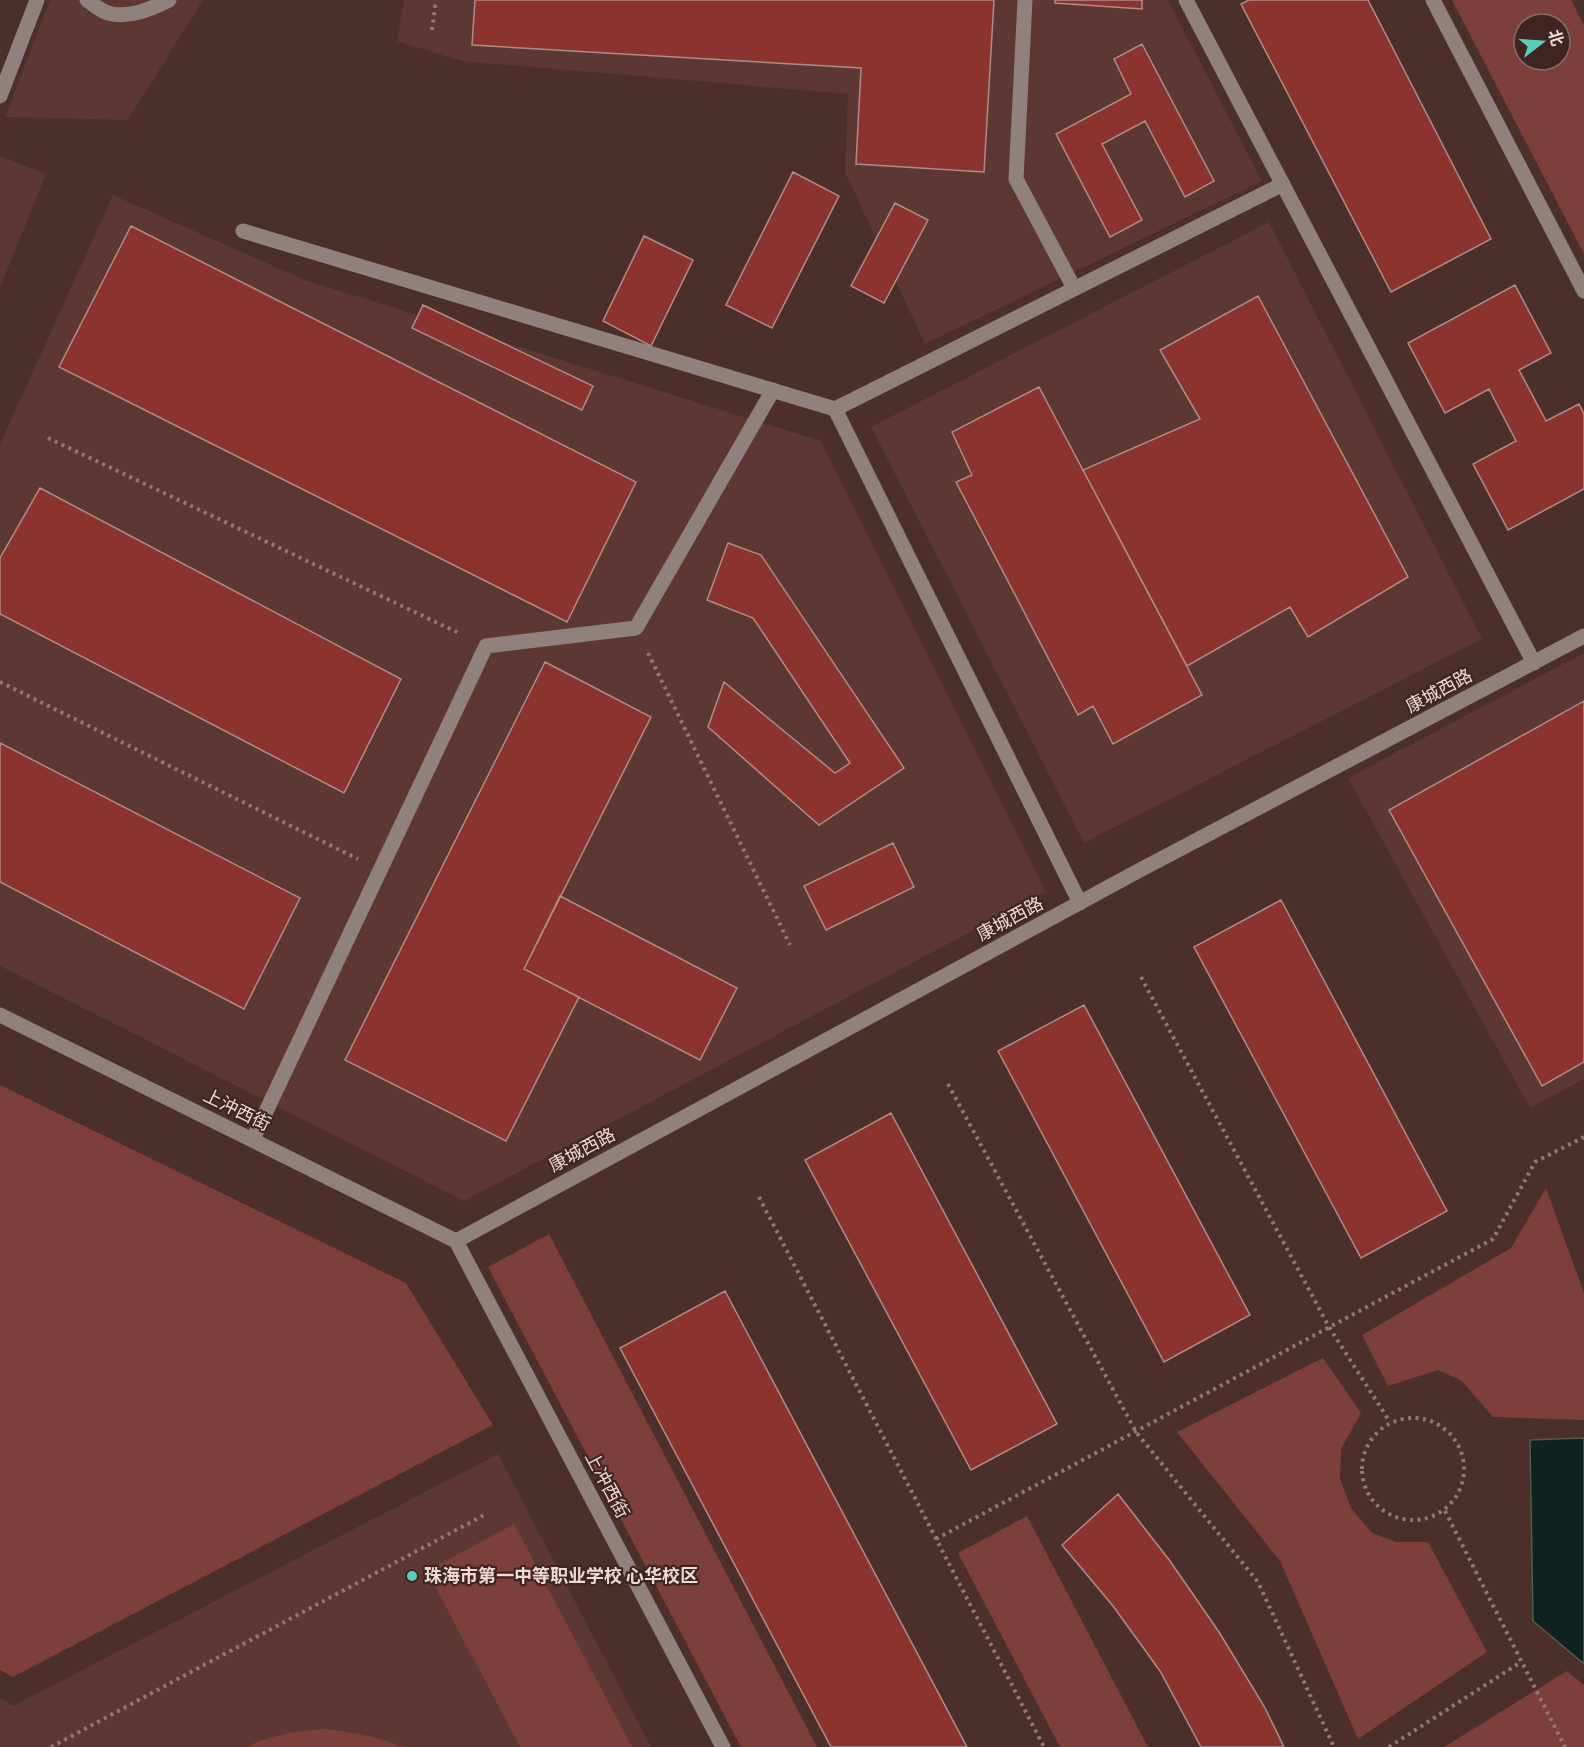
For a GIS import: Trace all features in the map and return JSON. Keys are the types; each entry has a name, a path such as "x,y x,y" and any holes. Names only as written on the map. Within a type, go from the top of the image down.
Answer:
{"street":[{"path":"0,96 37,0"},
{"path":"87,0 108,13 132,14 153,9 169,0"},
{"path":"1025,0 1016,179 1074,288"},
{"path":"1186,0 1534,663"},
{"path":"1433,0 1584,291"},
{"path":"243,231 835,409 1283,184"},
{"path":"253,1139 486,646 636,628 773,390"},
{"path":"835,409 1080,903"},
{"name":"康城西路","path":"456,1241 1080,903 1584,636"},
{"name":"上沖西街","path":"0,1015 456,1241"},
{"name":"上冲西街","path":"456,1241 723,1747"}],"path":[{"path":"432,30 436,0"},
{"path":"48,438 486,646"},
{"path":"636,628 790,945"},
{"path":"0,681 380,870"},
{"path":"1141,977 1329,1327 1390,1422"},
{"path":"948,1084 1136,1432 1258,1582 1334,1747"},
{"path":"936,1539 1493,1239 1535,1162 1584,1137"},
{"path":"759,1197 1044,1747"},
{"path":"1407,1417 1424,1418 1441,1425 1453,1436 1461,1450 1465,1467 1463,1484 1456,1498 1445,1511 1430,1518 1414,1521 1397,1519 1382,1510 1370,1498 1363,1481 1362,1464 1367,1447 1376,1432 1390,1422 1407,1417"},
{"path":"1445,1511 1565,1747"},
{"path":"51,1747 486,1514"},
{"path":"1389,1747 1521,1662"}],"shaded area":[{"path":"50,0 203,0 128,120 5,117"},
{"path":"404,0 1168,0 1262,181 925,344 845,172 848,94 461,61 397,41"},
{"path":"1452,0 1571,0 1584,25 1584,254"},
{"path":"0,156 46,174 0,288"},
{"path":"113,195 305,280 821,441 1046,892 464,1201 0,966 0,444"},
{"path":"1269,222 1482,639 1084,843 871,427"},
{"path":"1584,653 1584,1079 1530,1108 1348,778"},
{"path":"0,1085 406,1283 493,1425 13,1677 0,1670"},
{"path":"1546,1188 1584,1293 1584,1420 1493,1417 1462,1381 1438,1370 1388,1386 1362,1335 1511,1248"},
{"path":"549,1234 817,1747 741,1747 488,1267"},
{"path":"1323,1358 1361,1413 1341,1449 1340,1479 1351,1508 1372,1533 1396,1542 1428,1542 1487,1652 1358,1739 1280,1561 1177,1432"},
{"name":"珠海市第一中等职业学校 心华校区","path":"498,1454 651,1747 0,1747 0,1698 13,1706"},
{"path":"1027,1516 1148,1747 1060,1747 958,1553"},
{"path":"514,1524 632,1747 520,1747 427,1571"},
{"path":"1567,1671 1584,1685 1584,1747 1444,1747"},
{"path":"328,1729 370,1736 405,1747 245,1747 285,1734"}],"water":[{"path":"1584,1438 1584,1664 1533,1621 1530,1440"}],"building":[{"path":"475,0 994,0 984,172 856,164 861,68 472,45"},
{"path":"1055,0 1142,0 1142,9 1055,3"},
{"path":"1249,0 1368,0 1491,239 1391,292 1241,4"},
{"path":"1142,44 1214,181 1185,197 1145,121 1102,144 1142,220 1110,237 1056,134 1131,94 1114,59"},
{"path":"793,172 839,196 772,328 726,305"},
{"path":"895,203 928,220 884,303 851,286"},
{"path":"131,226 636,482 567,622 59,367"},
{"path":"644,236 693,260 651,346 603,321"},
{"path":"1515,285 1551,353 1519,370 1546,421 1579,404 1584,414 1584,489 1508,530 1473,464 1516,441 1489,389 1445,413 1408,343"},
{"path":"1258,296 1408,577 1308,637 1290,607 1187,666 1083,470 1200,419 1160,350"},
{"path":"423,305 593,386 582,410 412,328"},
{"path":"1039,387 1202,695 1113,744 1093,706 1078,715 956,482 972,475 952,432"},
{"path":"40,488 401,679 344,793 0,614 0,558"},
{"path":"728,543 761,555 904,768 819,825 708,727 724,682 835,773 850,763 753,618 707,600"},
{"path":"545,662 651,717 524,969 579,997 506,1141 345,1060"},
{"path":"1584,701 1584,1062 1542,1086 1389,810"},
{"path":"0,743 300,898 244,1009 0,882"},
{"path":"893,843 914,887 826,930 804,886"},
{"path":"560,896 737,988 700,1060 524,969"},
{"path":"1281,900 1447,1211 1361,1258 1194,947"},
{"path":"1084,1005 1250,1315 1164,1362 998,1051"},
{"path":"891,1113 1057,1424 971,1470 805,1160"},
{"path":"725,1291 967,1747 831,1747 620,1348"},
{"path":"1118,1494 1170,1561 1219,1632 1264,1706 1284,1747 1201,1747 1160,1671 1113,1606 1062,1545"}],"place":[{"name":"珠海市第一中等职业学校 心华校区","path":"412,1576"}]}
